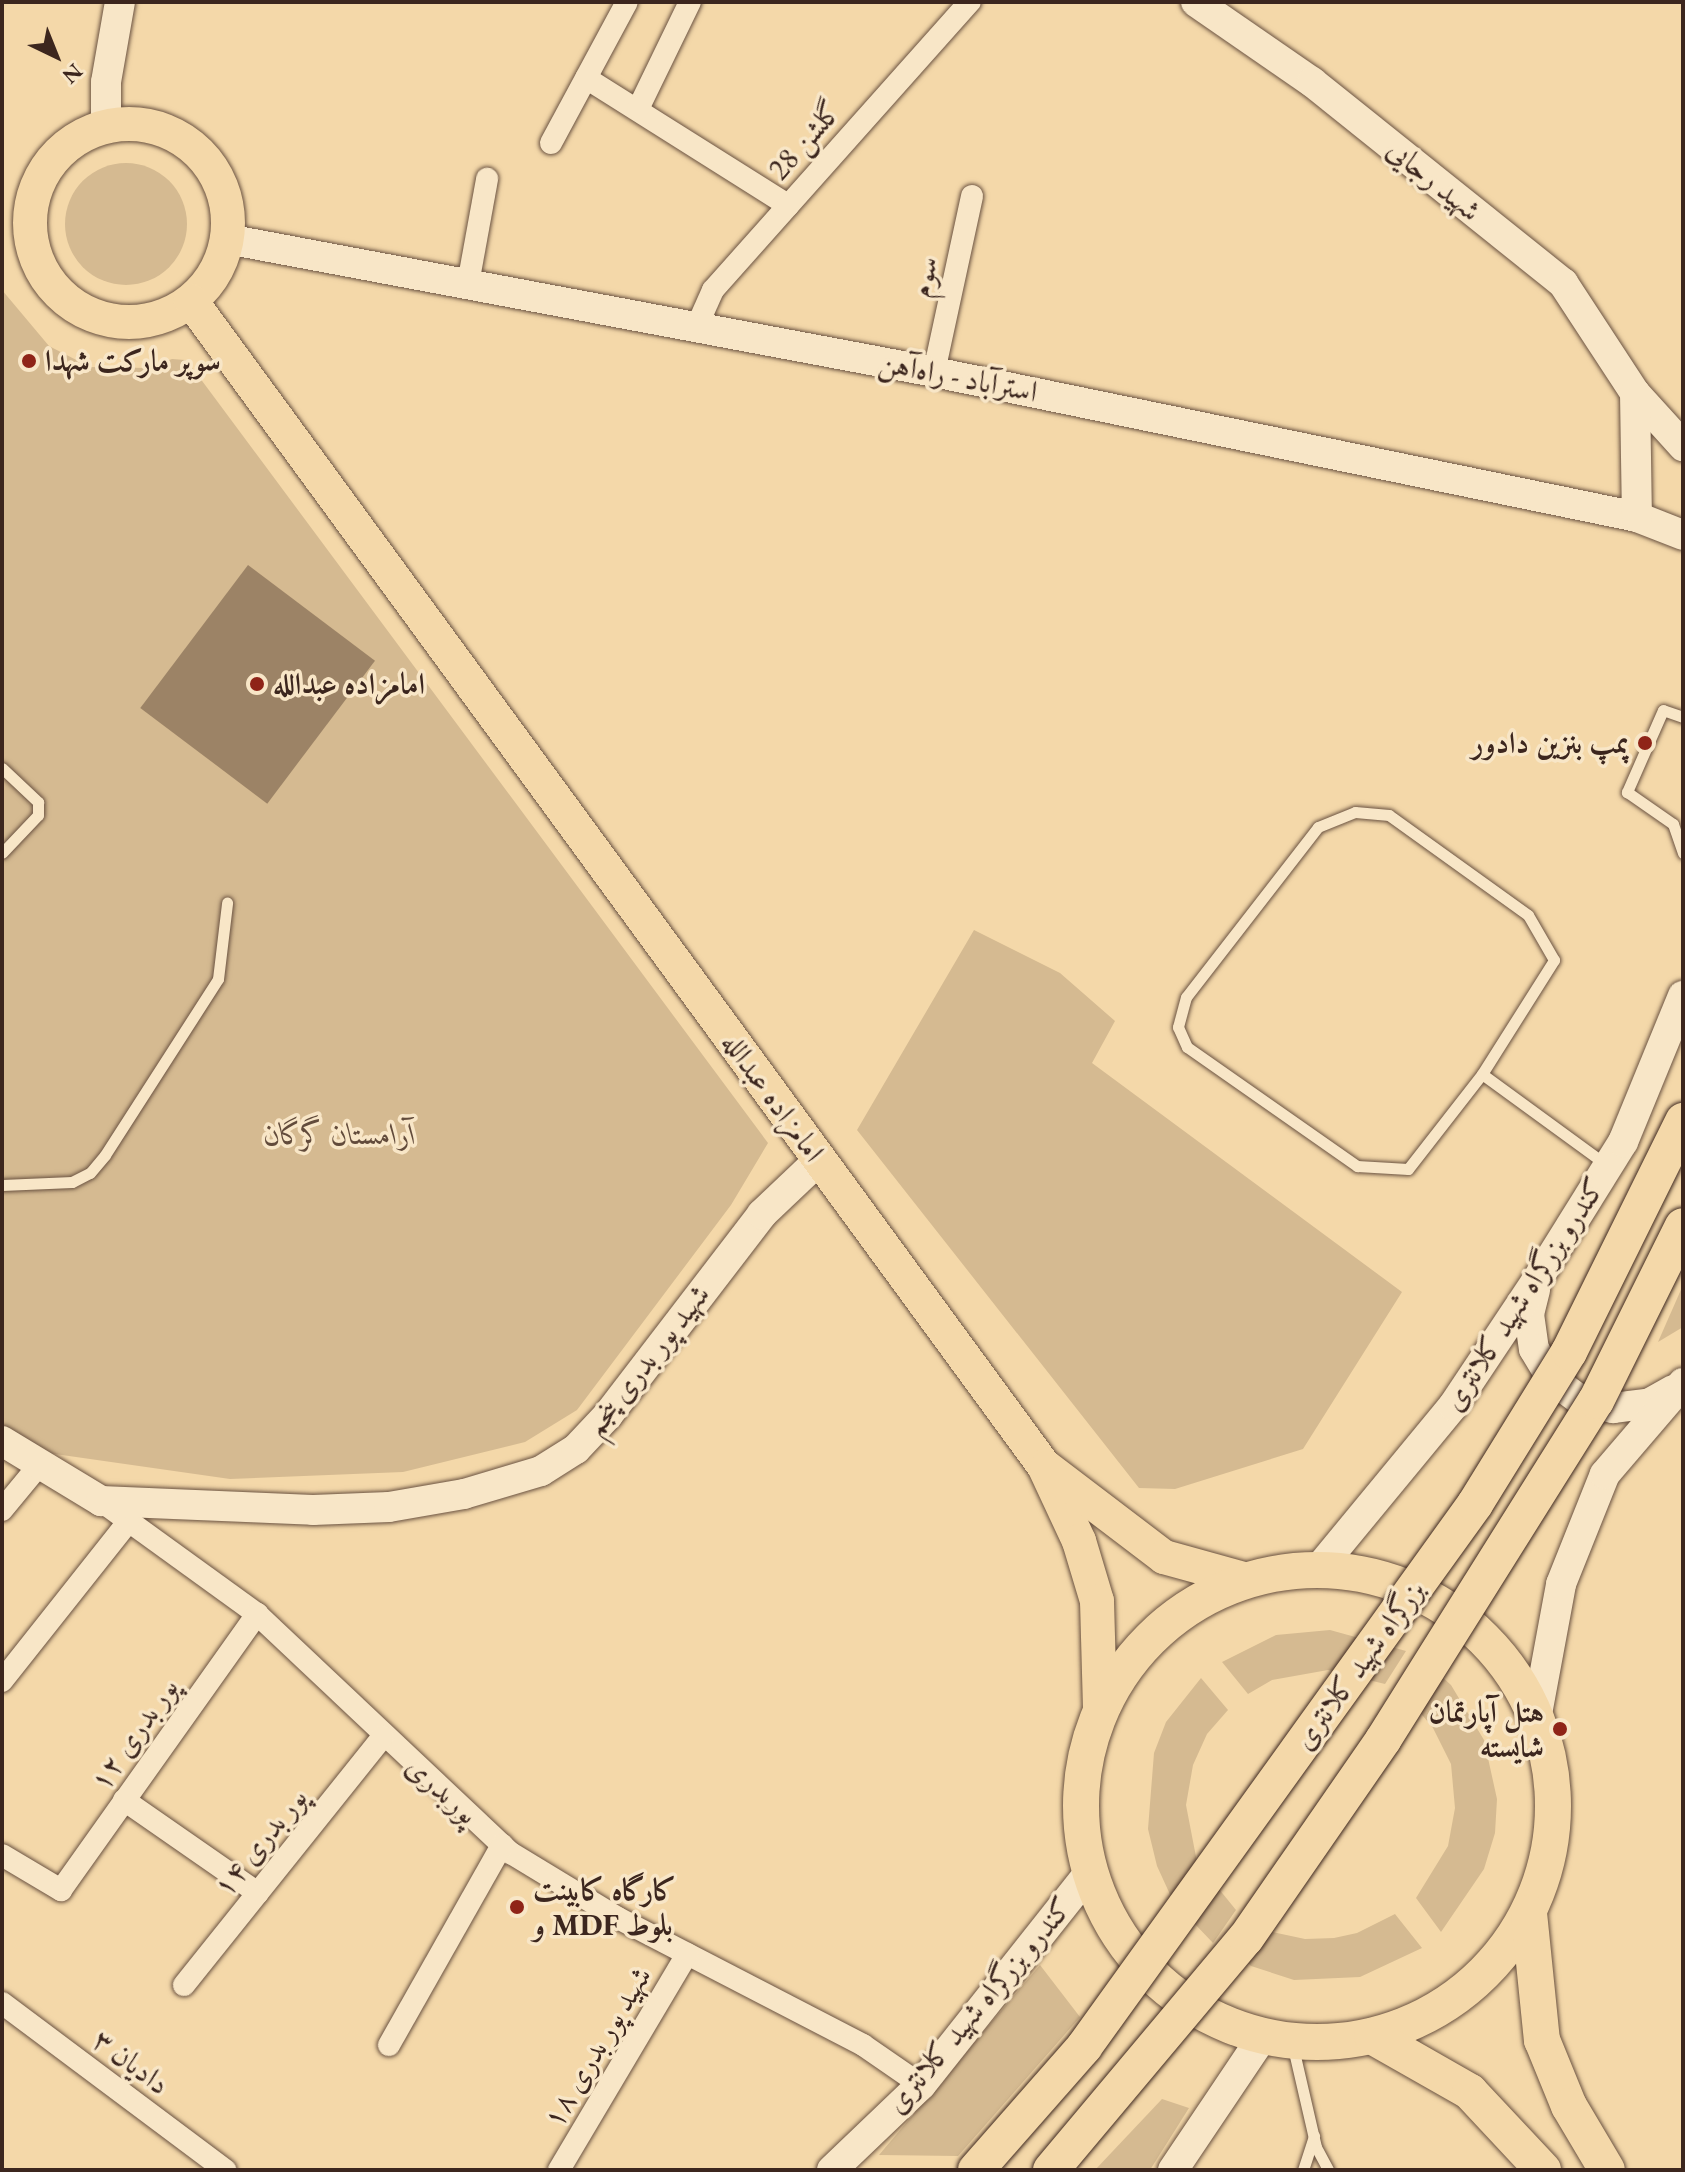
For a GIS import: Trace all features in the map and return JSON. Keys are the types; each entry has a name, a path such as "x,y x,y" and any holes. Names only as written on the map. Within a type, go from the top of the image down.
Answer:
{"highway":[{"name":"بزرگراه شهید کلانتری","path":"976,2170 1084,2047 1475,1504 1569,1352 1683,1121"},
{"name":"بزرگراه شهید کلانتری","path":"1051,2170 1246,1938 1383,1740 1596,1401 1683,1226"},
{"path":"1321,1566 1409,1586 1500,1653 1537,1714 1551,1763 1555,1809 1546,1870 1529,1913 1493,1965 1447,2004 1372,2036 1277,2039 1193,2008 1165,1988 1116,1931 1090,1872 1080,1802 1100,1711 1118,1678 1164,1626 1213,1594 1247,1580 1321,1566"},
{"path":"1529,1913 1542,2040 1569,2106 1607,2170"},
{"path":"1372,2036 1470,2092 1543,2170"}],"main road":[{"path":"106,126 106,82 120,2"},
{"name":"شهید رجایی","path":"1196,2 1312,82 1563,283 1635,393 1683,446"},
{"path":"106,126 162,128 197,151 221,184 227,239 208,284 191,301 148,321 100,319 78,309 52,286 34,254 16,204 56,155 79,137 106,126"},
{"name":"استرآباد - راه‌آهن","path":"227,239 934,372 1637,517 1683,535"},
{"name":"امامزاده عبدالله","path":"191,301 1044,1466 1079,1541 1097,1601 1100,1711"},
{"path":"1635,393 1637,517"},
{"name":"کندرو بزرگراه شهید کلانتری","path":"1321,1566 1453,1406 1537,1280 1623,1142 1683,996"},
{"name":"شهید پور بدری پنجم","path":"101,1501 313,1510 389,1507 464,1494 541,1471 576,1449 608,1415 762,1214 819,1160"},
{"path":"1537,1280 1529,1314 1532,1337 1552,1379 1580,1400 1613,1408 1648,1404 1681,1384"},
{"path":"1537,1714 1561,1584 1605,1474 1681,1384"},
{"name":"پوربدری","path":"2,1441 101,1501"},
{"name":"امامزاده عبدالله","path":"1044,1466 1164,1557 1247,1580"},
{"name":"کندرو بزرگراه شهید کلانتری","path":"832,2170 921,2085 1090,1872"},
{"path":"1173,2170 1277,2039"}],"street":[{"path":"551,143 627,2"},
{"path":"638,109 690,2"},
{"name":"گلشن 28","path":"697,326 713,290 970,2"},
{"path":"586,78 788,205"},
{"path":"468,284 487,179"},
{"name":"سوم","path":"934,372 972,196"},
{"path":"2,1510 40,1464"},
{"name":"پوربدری","path":"101,1501 257,1614 383,1737 502,1845 618,1918 863,2045 921,2085"},
{"path":"2,1681 129,1521"},
{"name":"پور بدری ۱۲","path":"2,1855 61,1890 257,1614"},
{"name":"پور بدری ۱۴","path":"184,1985 383,1737"},
{"path":"124,1800 258,1893"},
{"path":"389,2045 502,1845"},
{"name":"شهید پور بدری ۱۸","path":"559,2170 687,1954"},
{"name":"دادیان ۳","path":"2,2003 225,2170"}],"lane":[{"path":"1683,717 1663,710 1627,792 1673,824 1683,853"},
{"path":"2,768 38,802 38,815 2,853"},
{"path":"1355,812 1389,815 1528,915 1554,960 1482,1074 1408,1169 1357,1166 1187,1047 1178,1027 1186,997 1318,827 1355,812"},
{"path":"2,1185 72,1182 90,1173 105,1155 218,979 227,903"},
{"path":"1482,1074 1608,1166"},
{"path":"1277,2039 1328,2170"},
{"path":"1303,2170 1314,2136"}],"green space":[{"path":"126,163 150,167 169,181 183,200 187,224 183,248 169,267 150,281 126,285 102,281 83,267 69,248 65,224 69,200 83,181 102,167"},
{"name":"آرامستان گرگان","path":"2,290 49,346 90,367 148,368 172,359 185,360 194,370 768,1143 731,1205 577,1410 525,1442 403,1472 230,1479 48,1453 2,1424"},
{"path":"974,930 1060,973 1115,1021 1092,1063 1402,1292 1303,1449 1175,1489 1139,1488 857,1130"},
{"path":"1683,1285 1683,1327 1658,1342"},
{"path":"1330,1630 1406,1651 1385,1684 1328,1670 1272,1680 1248,1694 1222,1662 1276,1635"},
{"path":"1430,1666 1451,1685 1484,1740 1497,1799 1495,1833 1484,1869 1441,1932 1416,1898 1448,1846 1455,1808 1451,1764 1433,1728 1408,1698"},
{"path":"1201,1678 1228,1710 1207,1734 1193,1765 1186,1805 1197,1862 1236,1910 1213,1943 1173,1901 1157,1866 1148,1829 1154,1753 1166,1722"},
{"path":"1395,1914 1422,1948 1360,1977 1294,1980 1251,1966 1242,1957 1259,1929 1305,1939 1334,1938 1357,1933"},
{"path":"1040,1965 1080,2017 958,2156 879,2155"},
{"path":"1162,2099 1189,2108 1150,2170 1095,2170"}],"building":[{"name":"امامزاده عبدالله","path":"248,565 375,661 267,804 140,708"}],"place":[{"name":"سوپر مارکت شهدا","path":"29,361"},
{"name":"امامزاده عبدالله","path":"257,684"},
{"name":"پمپ بنزین دادور","path":"1645,743"},
{"name":"هتل آپارتمان شایسته","path":"1560,1729"},
{"name":"کارگاه کابینت و MDF بلوط","path":"517,1907"}]}
